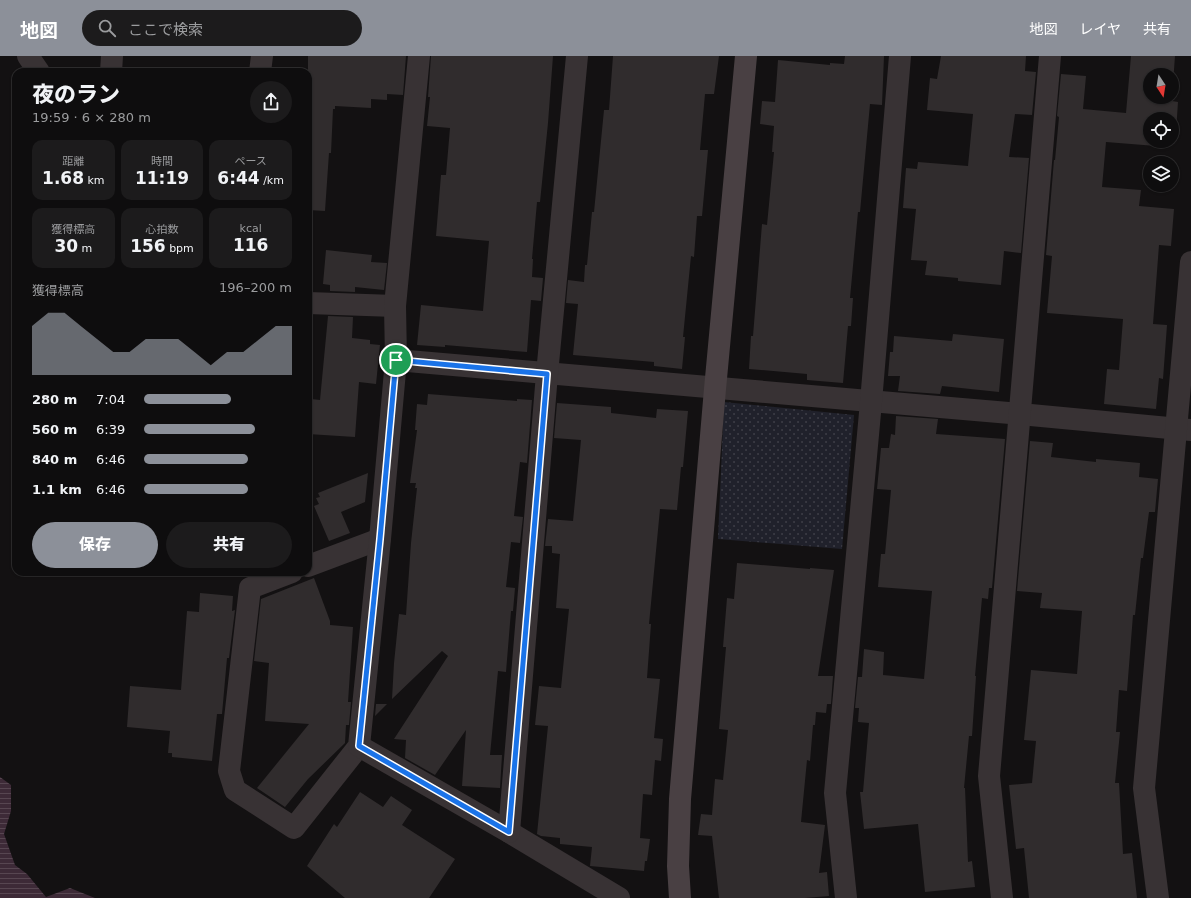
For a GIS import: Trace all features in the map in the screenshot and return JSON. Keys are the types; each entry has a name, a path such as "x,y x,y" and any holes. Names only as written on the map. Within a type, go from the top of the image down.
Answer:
{"street":[{"path":"28,56 36,68"},
{"path":"111,68 112,56"},
{"path":"260,68 262,56"},
{"path":"282,576 250,588 229,771 235,790 294,828 359,746 396,360 396,306 419,56"},
{"path":"509,832 547,374 577,56"},
{"path":"680,898 678,866 680,799 715,389 746,56"},
{"path":"846,898 835,794 871,402 900,56"},
{"path":"1002,898 989,776 1050,56"},
{"path":"1158,898 1144,788 1183,430 1191,262"},
{"path":"312,302 396,306"},
{"path":"396,360 715,389 1020,414 1183,430"},
{"path":"312,564 380,539"},
{"path":"359,746 509,832 619,898"}],"shaded area":[{"path":"724,402 854,415 842,549 718,539"},
{"path":"0,777 11,785 11,811 4,834 15,865 27,874 46,897 70,888 95,898 0,898"}],"building":[{"path":"308,56 406,56 403,95 387,94 387,100 371,99 371,108 335,106 335,109 333,109 331,153 329,153 325,211 312,210 312,68 308,68"},
{"path":"431,56 553,56 540,202 537,202 532,259 532,277 543,278 541,301 531,300 527,352 445,345 445,347 417,345 421,305 483,311 489,241 436,236 441,175 446,175 450,128 427,126 430,97 428,97"},
{"path":"613,56 719,56 714,94 705,94 700,150 708,150 702,216 697,216 694,257 691,256 683,337 685,337 682,369 654,366 654,362 573,355 578,304 566,303 568,280 584,282 592,212 594,212 604,110 609,110"},
{"path":"845,56 884,56 882,105 870,104 850,298 853,298 851,326 848,326 843,383 807,380 807,374 749,369 762,224 767,225 774,152 772,152 774,126 760,124 762,101 775,102 778,60 830,65 830,63 844,64"},
{"path":"941,56 1026,56 1025,71 1036,72 1032,115 1015,114 1009,157 1029,158 1021,253 1004,251 1001,285 958,281 958,278 925,275 927,261 911,260 916,209 903,208 906,168 917,169 918,162 968,166 973,114 927,110 930,78 937,79"},
{"path":"1131,56 1175,56 1174,68 1143,68 1143,104 1178,104 1177,112 1143,112 1143,145 1106,142 1102,187 1141,190 1139,206 1174,209 1171,246 1159,245 1153,324 1167,325 1163,379 1159,378 1156,409 1104,404 1107,369 1119,370 1123,319 1047,313 1052,256 1046,255 1059,117 1057,116 1061,74 1086,76 1083,109 1126,113"},
{"path":"326,250 372,255 371,262 387,263 384,290 355,287 355,292 330,291 330,285 323,284"},
{"path":"328,316 353,317 352,338 370,340 370,344 380,345 376,384 359,382 355,437 312,434 312,399 320,400"},
{"path":"953,334 1004,339 999,392 942,386 940,394 898,391 900,376 888,376 890,352 893,352 894,336 952,341"},
{"path":"428,394 517,401 517,399 532,400 527,463 520,462 514,516 523,517 520,543 511,542 506,587 515,588 513,611 511,611 506,672 498,671 490,755 502,755 500,788 462,786 466,730 435,775 405,758 406,740 394,739 448,656 442,651 392,699 399,614 406,615 411,543 417,488 415,488 416,483 410,483 417,430 415,430 417,404 427,405"},
{"path":"557,403 611,407 611,413 656,418 657,409 688,411 683,467 681,467 677,510 660,509 649,624 651,624 647,678 660,679 654,738 663,739 661,761 655,760 652,795 643,794 640,838 650,839 644,871 590,866 592,847 560,844 560,838 541,836 537,834 548,726 535,725 539,686 561,688 569,609 556,608 560,554 552,553 552,546 545,546 548,519 573,521 581,440 554,438"},
{"path":"896,416 938,419 936,434 1005,439 992,588 989,588 988,599 982,598 975,676 972,736 969,736 964,788 968,862 972,861 975,887 925,892 918,824 864,829 860,792 863,792 869,723 858,722 859,708 855,708 858,677 862,677 864,649 884,652 883,675 924,679 932,591 878,587 881,554 885,554 891,490 877,489 881,448 889,448 891,434 895,435"},
{"path":"1030,441 1053,443 1051,457 1096,462 1096,459 1140,463 1139,477 1158,479 1155,512 1149,512 1143,558 1141,558 1135,615 1133,615 1127,691 1119,690 1116,732 1120,732 1115,783 1119,783 1123,854 1132,853 1137,898 1029,898 1024,848 1016,849 1009,785 1032,783 1036,741 1024,740 1031,670 1077,674 1082,611 1040,608 1042,593 1017,591"},
{"path":"368,473 365,502 341,512 350,533 329,541 314,506 319,504 316,498 320,497 318,493"},
{"path":"737,563 834,570 818,676 833,676 831,704 827,704 826,713 816,712 815,725 813,725 810,761 807,760 801,822 825,825 819,873 827,872 829,896 805,898 719,898 712,836 698,835 701,814 712,815 715,779 723,780 728,730 719,729 726,647 723,647 727,598 734,599"},
{"path":"314,578 330,621 330,625 353,627 348,702 351,702 349,725 346,725 345,743 308,779 285,807 257,788 309,724 265,721 269,663 254,661 261,599"},
{"path":"200,593 233,596 232,611 235,610 229,658 227,658 222,714 217,714 212,761 172,757 172,753 168,753 170,731 127,727 130,686 181,690 187,611 199,612"},
{"path":"376,704 387,704 375,716"},
{"path":"360,792 383,807 391,796 412,810 402,825 455,859 429,898 345,898 307,866 334,824 337,827"}],"route":[{"path":"396,360 547,374 509,832 359,746 396,360"}]}
